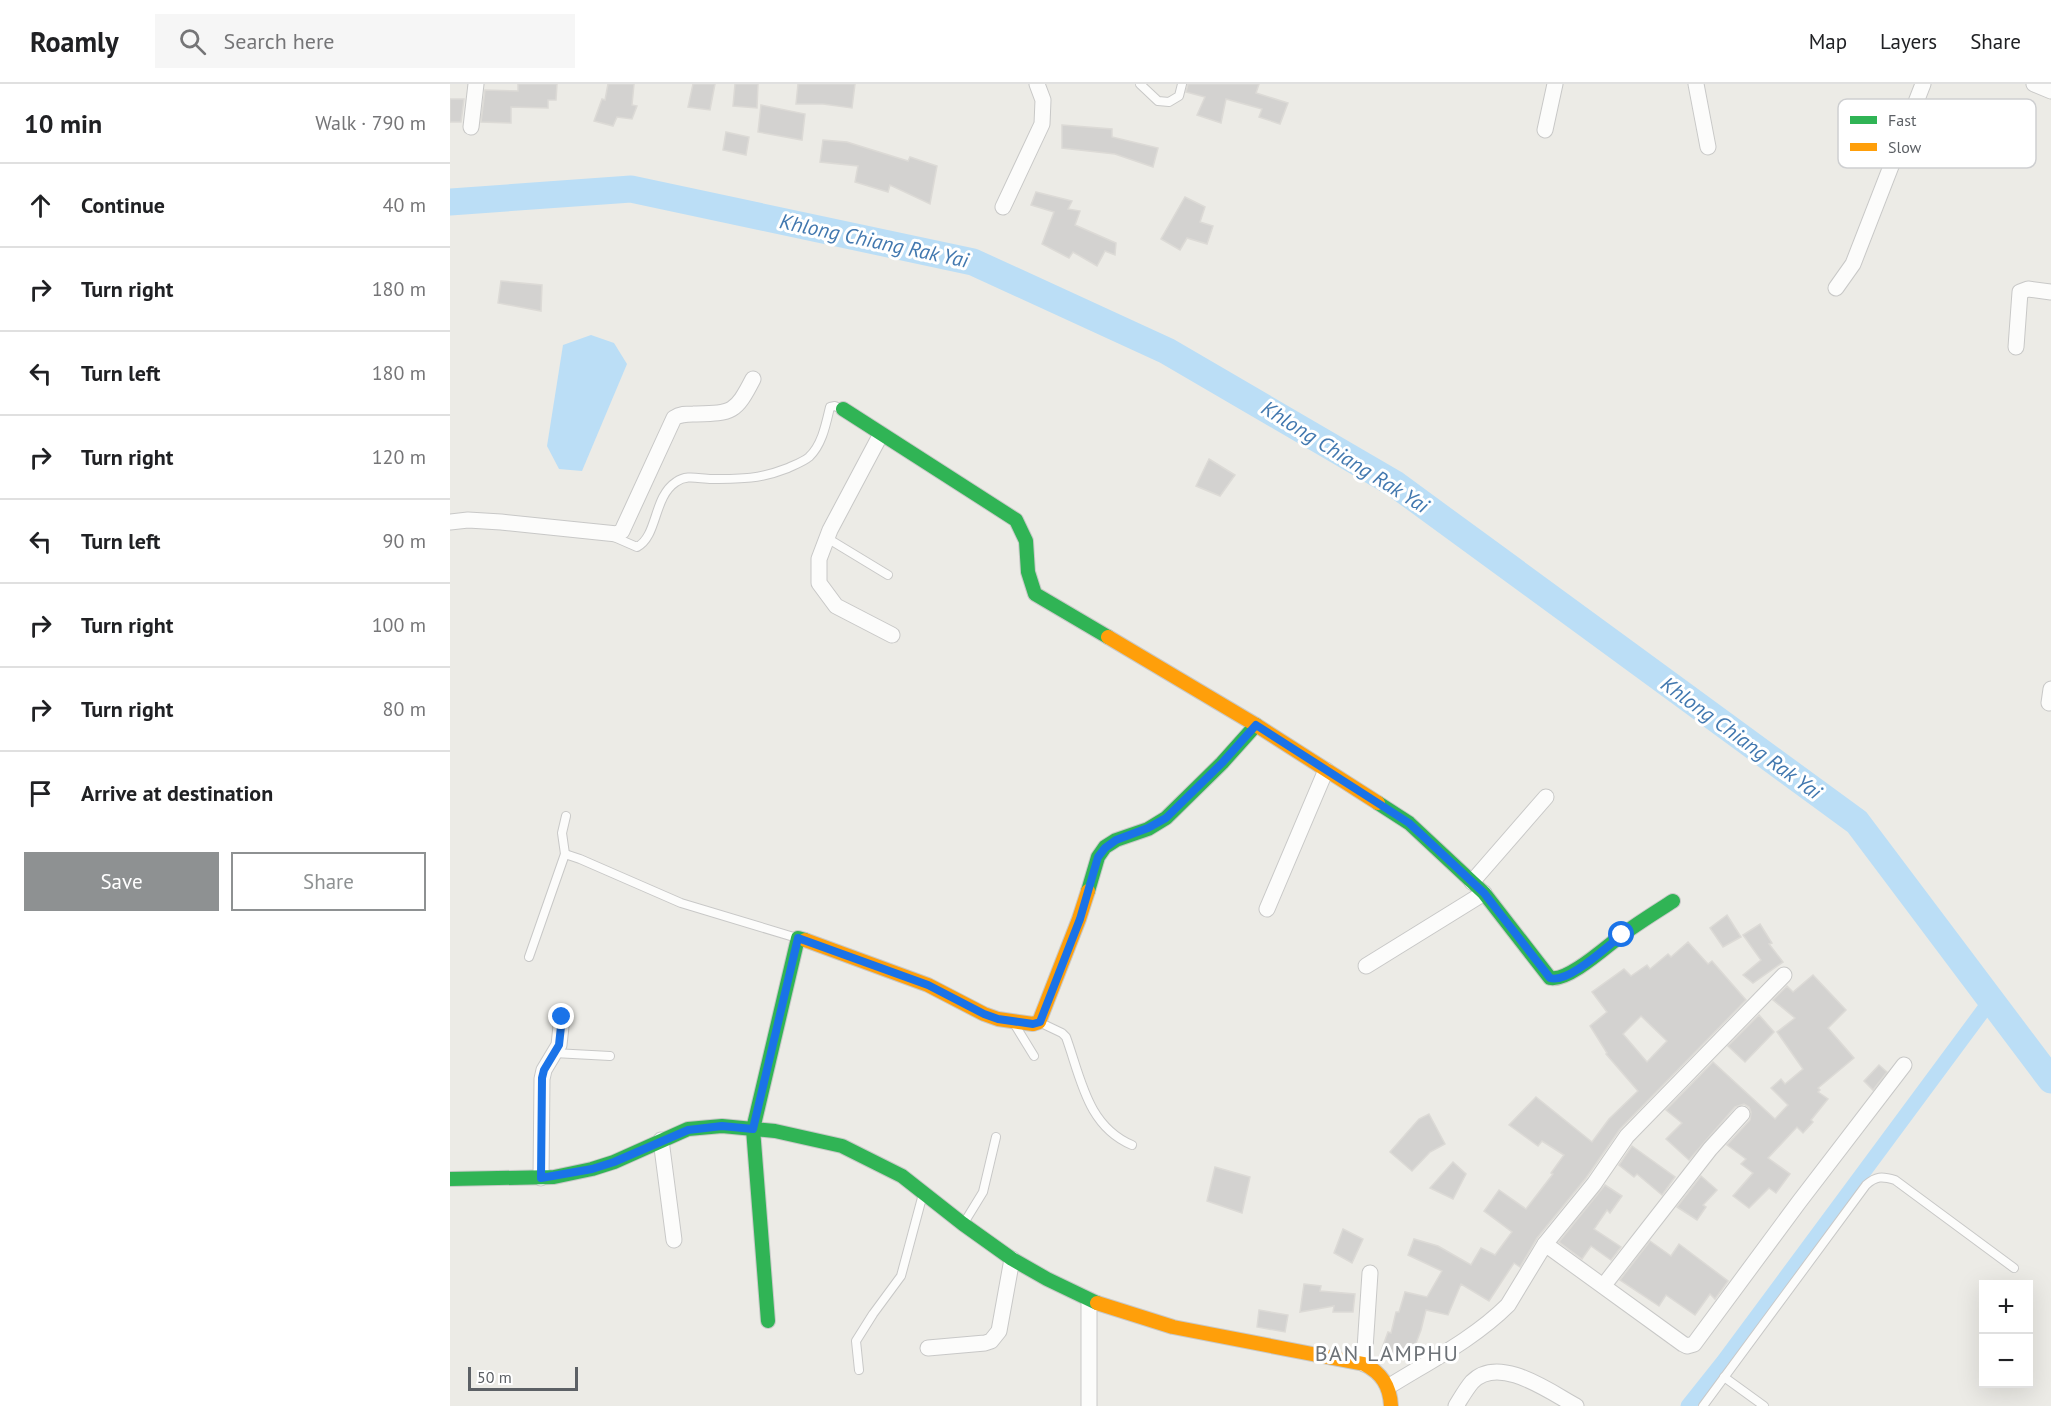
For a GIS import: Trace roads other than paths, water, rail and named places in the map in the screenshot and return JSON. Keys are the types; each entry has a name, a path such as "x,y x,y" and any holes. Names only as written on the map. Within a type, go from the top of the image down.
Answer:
{"street":[{"path":"471,127 476,84"},
{"path":"1003,207 1042,124 1043,100 1037,84"},
{"path":"1545,130 1555,84"},
{"path":"1696,84 1708,147"},
{"path":"1917,99 1923,84"},
{"path":"2034,84 2051,92"},
{"path":"1836,288 1853,264 1890,168"},
{"path":"2016,347 2020,292 2028,289 2051,292"},
{"path":"450,522 468,520 501,522 617,534 622,531 674,418 688,414 722,413 735,409 753,378"},
{"path":"843,409 1016,520 1026,541 1028,572 1035,594 1256,725 1409,823 1484,893 1550,978 1555,980 1592,959 1622,935 1673,901"},
{"path":"881,434 827,538 819,559 819,583 836,606 892,635"},
{"path":"768,1321 753,1129 798,938 928,985 998,1019 1033,1024 1040,1022 1080,919 1098,857 1116,840 1148,828 1166,818 1222,763 1256,725"},
{"path":"1267,909 1326,770"},
{"path":"1472,882 1546,797"},
{"path":"1366,966 1484,893"},
{"path":"1388,1387 1478,1330 1508,1305 1545,1244 1594,1184 1627,1136 1784,975"},
{"path":"541,1178 542,1085 544,1070 559,1045 562,1017"},
{"path":"1545,1244 1683,1344 1687,1346 1694,1344 1798,1202 1904,1065"},
{"path":"1604,1285 1704,1157 1742,1114"},
{"path":"450,1179 541,1178 592,1169 688,1130 722,1126 775,1131 842,1146 902,1176 1012,1259 1047,1280 1089,1300 1178,1328 1364,1364 1374,1368 1382,1377 1391,1394 1391,1406"},
{"path":"661,1140 674,1240"},
{"path":"928,1348 985,1343 995,1338 999,1331 1012,1259"},
{"path":"1364,1364 1370,1273"},
{"path":"1089,1300 1089,1406"},
{"path":"1456,1406 1473,1382 1485,1374 1509,1372 1576,1406"}],"lane":[{"path":"1140,84 1158,101 1169,102 1179,96 1182,84"},
{"path":"610,535 637,547 647,537 667,489 679,480 689,477 748,479 769,475 809,457 820,441 830,407 843,409"},
{"path":"827,538 888,575"},
{"path":"529,957 567,854 562,833 566,816"},
{"path":"567,854 681,903 798,938"},
{"path":"1013,1021 1034,1056"},
{"path":"1040,1022 1066,1036 1093,1111 1111,1134 1132,1145"},
{"path":"554,1053 610,1056"},
{"path":"963,1224 983,1192 996,1137"},
{"path":"1703,1406 1866,1185 1875,1177 1895,1180 2013,1268"},
{"path":"859,1370 856,1341 901,1276 924,1193"},
{"path":"1724,1377 1764,1406"}],"water":[{"path":"591,335 614,343 627,364 582,471 559,469 547,446 563,345"}],"waterway":[{"name":"Khlong Chiang Rak Yai","path":"450,202 631,189 973,262 1167,351 1395,484 1857,822 2051,1080"},
{"path":"1688,1406 1991,1000"}],"district":[{"name":"BAN LAMPHU","path":"1387,1353"}]}
